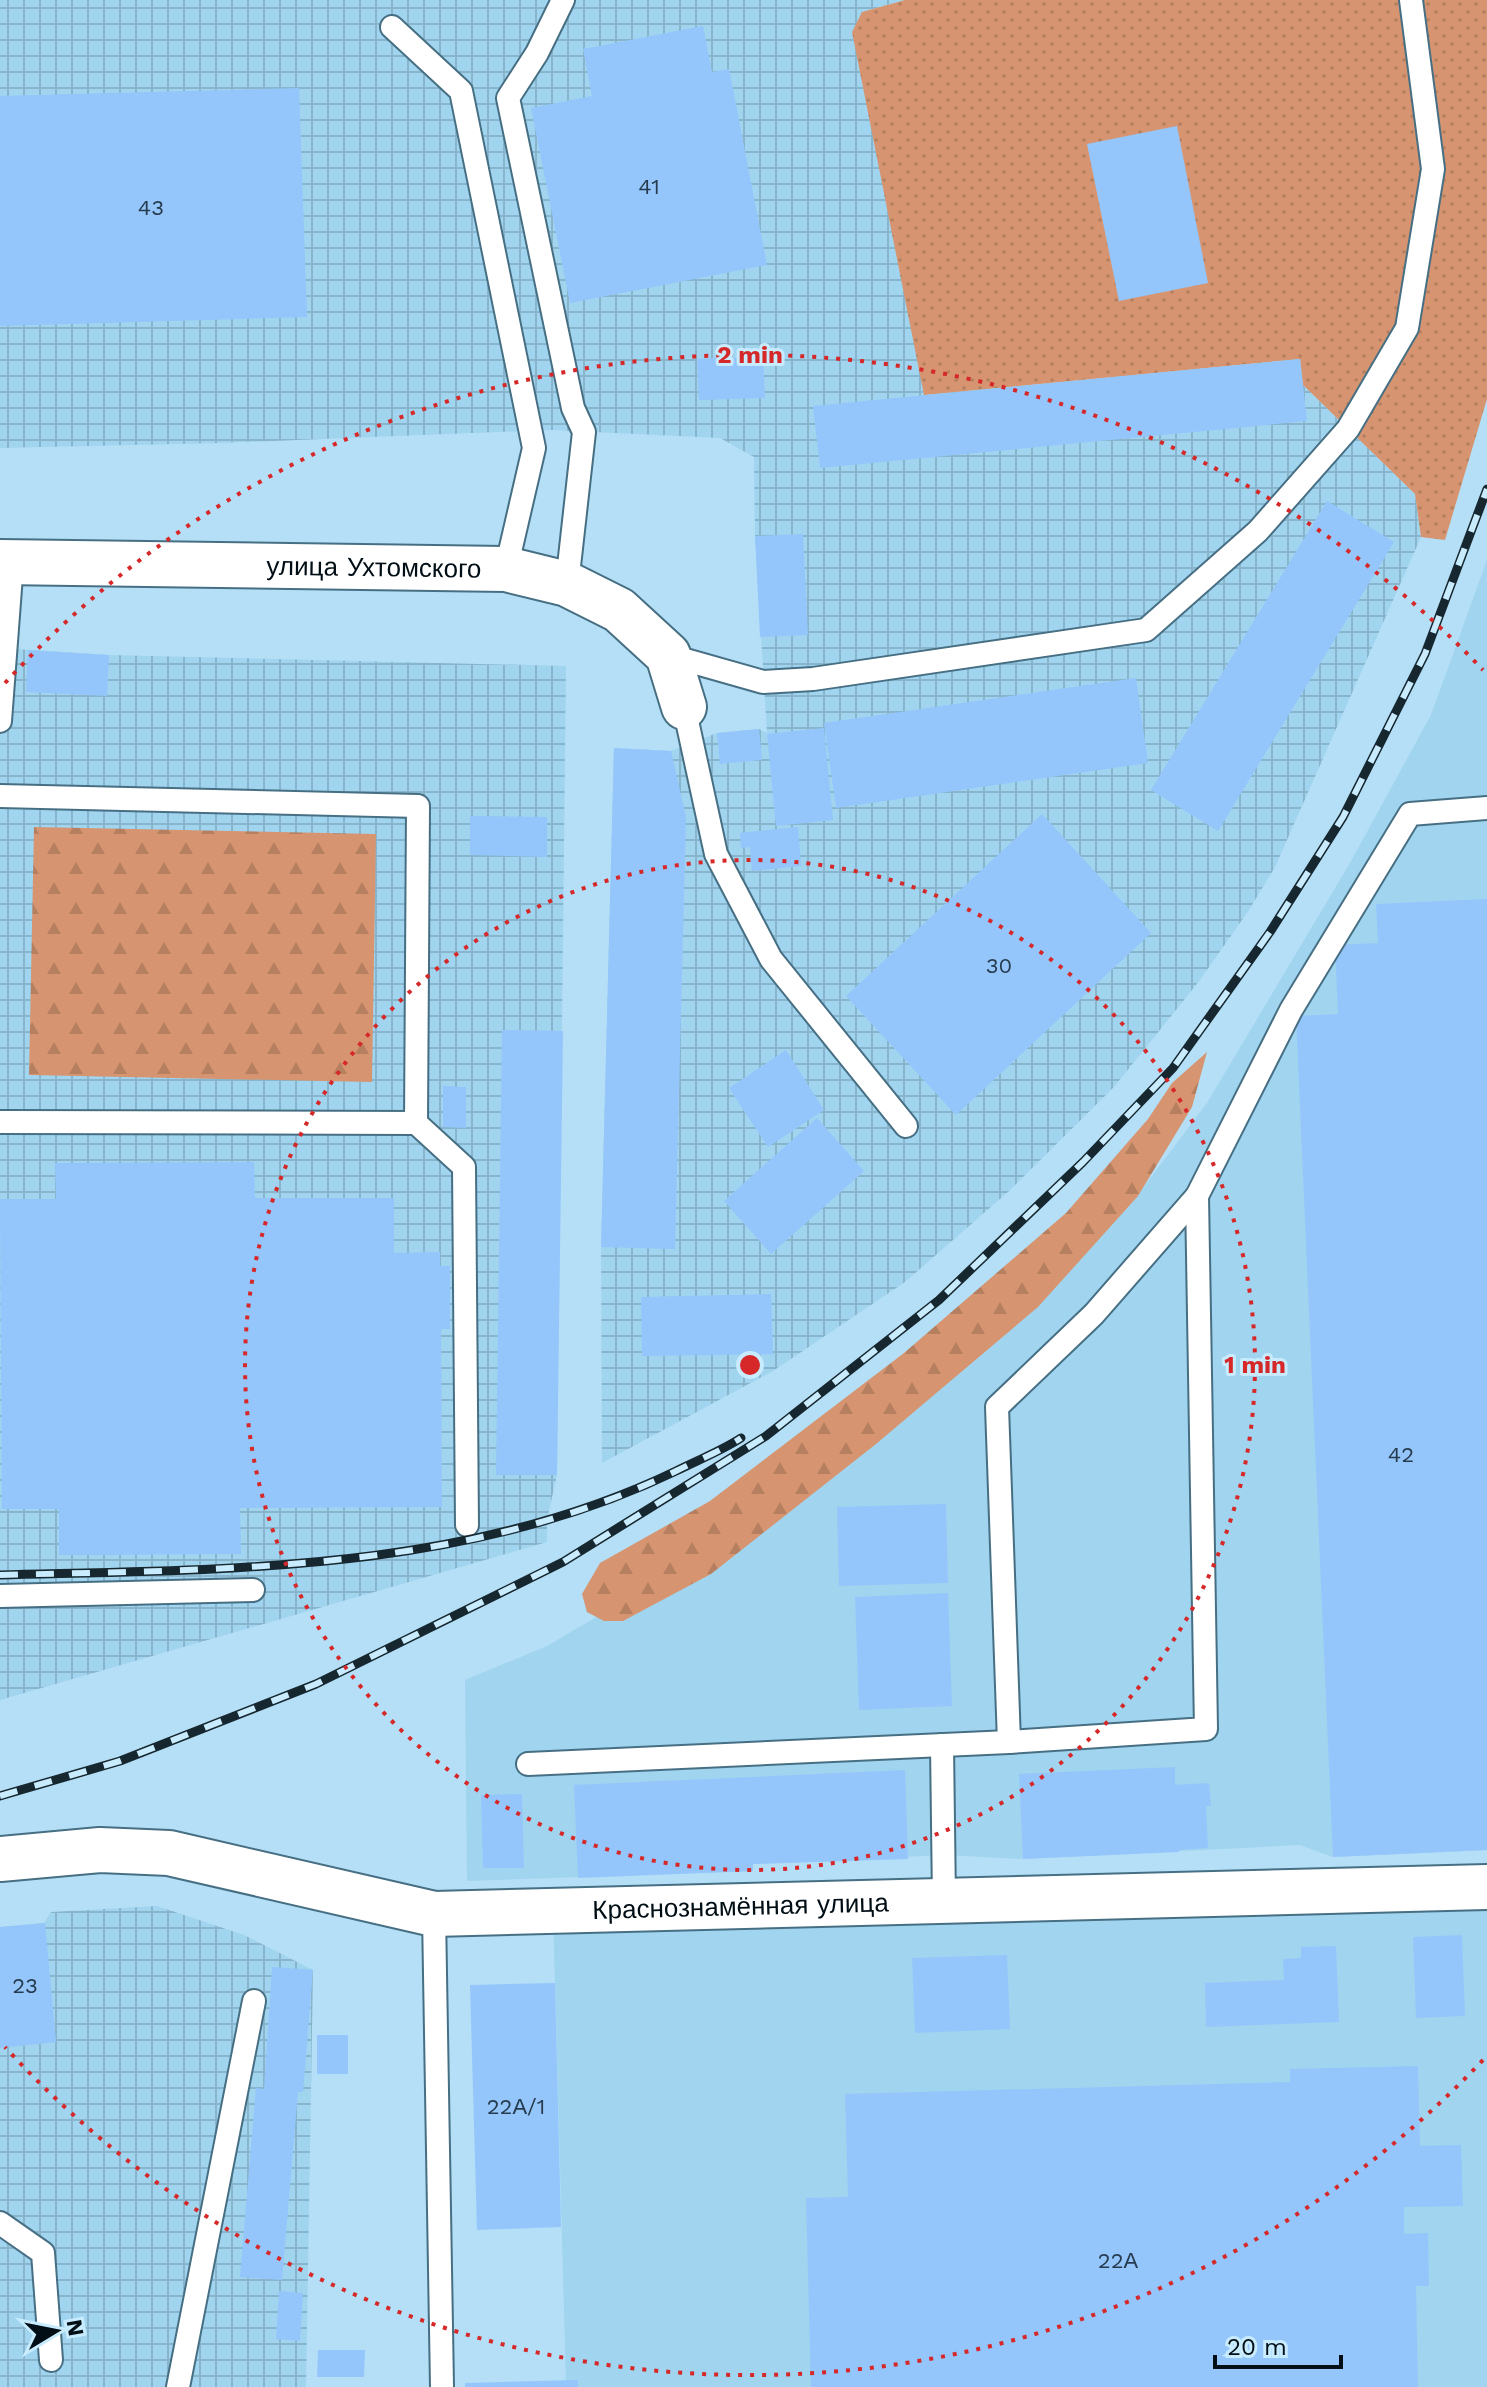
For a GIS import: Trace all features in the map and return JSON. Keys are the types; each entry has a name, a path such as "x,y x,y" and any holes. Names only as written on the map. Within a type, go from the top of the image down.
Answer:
{"street":[{"name":"улица Ухтомского","path":"6,562 506,569 567,584 619,610 668,655"},
{"path":"668,655 684,707"},
{"name":"Краснознамённая улица","path":"0,1859 100,1850 169,1853 434,1914 1487,1887"}],"lane":[{"path":"563,0 537,53 508,98 573,408 584,432 567,584"},
{"path":"668,655 763,682 813,679 1146,630 1258,531 1348,429 1407,328 1433,169 1411,0"},
{"path":"392,27 461,91 534,448 506,569"},
{"path":"0,721 6,562"},
{"path":"684,707 716,854 764,946 771,959 906,1126"},
{"path":"0,796 418,806 416,1123"},
{"path":"1009,1742 997,1407 1094,1314 1197,1196 1291,1010 1410,814 1487,808"},
{"path":"0,1122 416,1123 464,1167 467,1525"},
{"path":"528,1764 1009,1742 1206,1729 1197,1196"},
{"path":"0,1596 253,1590"},
{"path":"942,1745 944,1901"},
{"path":"434,1914 442,2387"},
{"path":"178,2387 254,2001"},
{"path":"0,2223 43,2253 51,2360"}],"shaded area":[{"path":"0,0 905,0 862,12 924,395 1300,359 1303,385 1415,494 1421,537 1275,867 1200,980 1114,1087 1008,1192 905,1282 773,1371 602,1463 601,1247 614,748 671,751 717,733 759,729 767,733 755,536 754,457 720,438 551,430 0,448"},
{"path":"1487,560 1487,1850 1333,1857 1300,1845 1023,1859 944,1855 753,1864 753,1871 467,1881 465,1680 547,1646 830,1480 1130,1205 1207,1103 1350,863 1431,715"},
{"path":"0,648 109,655 566,666 557,1475 547,1520 547,1542 0,1700"},
{"path":"1487,1887 1487,2387 578,2387 566,2381 553,1911"},
{"path":"157,1906 244,1935 313,1970 306,2387 0,2387 0,1927 44,1923 51,1912"}],"green space":[{"path":"905,0 1487,0 1487,399 1445,540 1421,537 1415,494 1303,385 1300,359 924,395 852,32 862,12"},
{"path":"34,827 376,834 372,1082 29,1075"},
{"path":"1207,1052 1192,1107 1138,1196 1038,1307 876,1444 711,1574 623,1621 604,1621 587,1612 582,1594 600,1563 710,1501 904,1353 1066,1213 1148,1119 1172,1083"}],"building":[{"path":"703,26 712,72 729,69 767,265 570,303 531,108 592,96 583,49"},
{"path":"299,88 307,317 0,326 0,96"},
{"path":"1177,126 1208,283 1119,301 1087,144"},
{"path":"763,357 765,398 699,400 697,359"},
{"path":"1300,359 1307,421 820,468 813,406"},
{"path":"1327,501 1394,542 1218,831 1151,790"},
{"path":"803,534 808,635 760,637 755,536"},
{"path":"28,650 109,655 107,696 26,692"},
{"path":"1136,678 1148,763 836,808 824,723"},
{"path":"824,728 833,820 776,826 767,734"},
{"path":"759,729 762,760 720,764 717,733"},
{"path":"614,748 671,751 686,817 675,1249 601,1247"},
{"path":"1042,814 1151,933 956,1115 846,996"},
{"path":"470,816 547,817 547,857 470,855"},
{"path":"798,827 801,866 752,871 750,847 741,848 740,833"},
{"path":"1487,899 1487,1850 1333,1857 1296,1016 1338,1014 1335,945 1378,943 1376,904"},
{"path":"502,1030 563,1031 557,1475 496,1475"},
{"path":"786,1050 824,1110 768,1147 729,1088"},
{"path":"443,1086 466,1087 466,1128 443,1127"},
{"path":"817,1118 864,1171 771,1254 724,1201"},
{"path":"254,1162 255,1198 394,1198 394,1253 440,1252 440,1266 450,1266 450,1329 441,1329 442,1507 240,1508 241,1554 59,1555 59,1509 2,1509 0,1199 56,1199 55,1163"},
{"path":"771,1294 773,1354 642,1356 641,1297"},
{"path":"946,1504 948,1583 839,1586 837,1507"},
{"path":"948,1593 952,1706 859,1710 855,1597"},
{"path":"1175,1767 1175,1785 1209,1783 1211,1806 1206,1806 1208,1848 1023,1859 1019,1774"},
{"path":"905,1770 908,1859 753,1864 753,1871 578,1878 574,1785"},
{"path":"522,1794 524,1868 483,1868 481,1795"},
{"path":"45,1923 56,2042 0,2048 0,1927"},
{"path":"1462,1935 1465,2016 1416,2018 1413,1937"},
{"path":"1336,1946 1339,2022 1206,2027 1205,1983 1284,1980 1283,1959 1301,1958 1301,1947"},
{"path":"1007,1955 1010,2029 915,2033 912,1958"},
{"path":"272,1967 313,1970 303,2092 298,2092 282,2280 240,2277 256,2088 264,2089"},
{"path":"555,1983 561,2227 477,2230 470,1985"},
{"path":"317,2035 348,2035 348,2074 317,2074"},
{"path":"1418,2066 1420,2146 1461,2145 1463,2206 1404,2207 1404,2234 1428,2233 1429,2286 1416,2286 1418,2387 811,2387 806,2198 848,2197 845,2094 1290,2082 1290,2069"},
{"path":"279,2291 303,2293 300,2341 276,2339"},
{"path":"318,2350 365,2350 364,2377 317,2377"},
{"path":"578,2380 578,2387 465,2387 465,2383"}],"railway":[{"path":"0,1796 120,1761 316,1684 563,1562 766,1436 939,1300 1083,1162 1173,1068 1270,932 1343,817 1425,654 1487,489"},
{"path":"0,1575 259,1566 345,1559 430,1547 514,1529 596,1505 676,1471 741,1438"}]}
